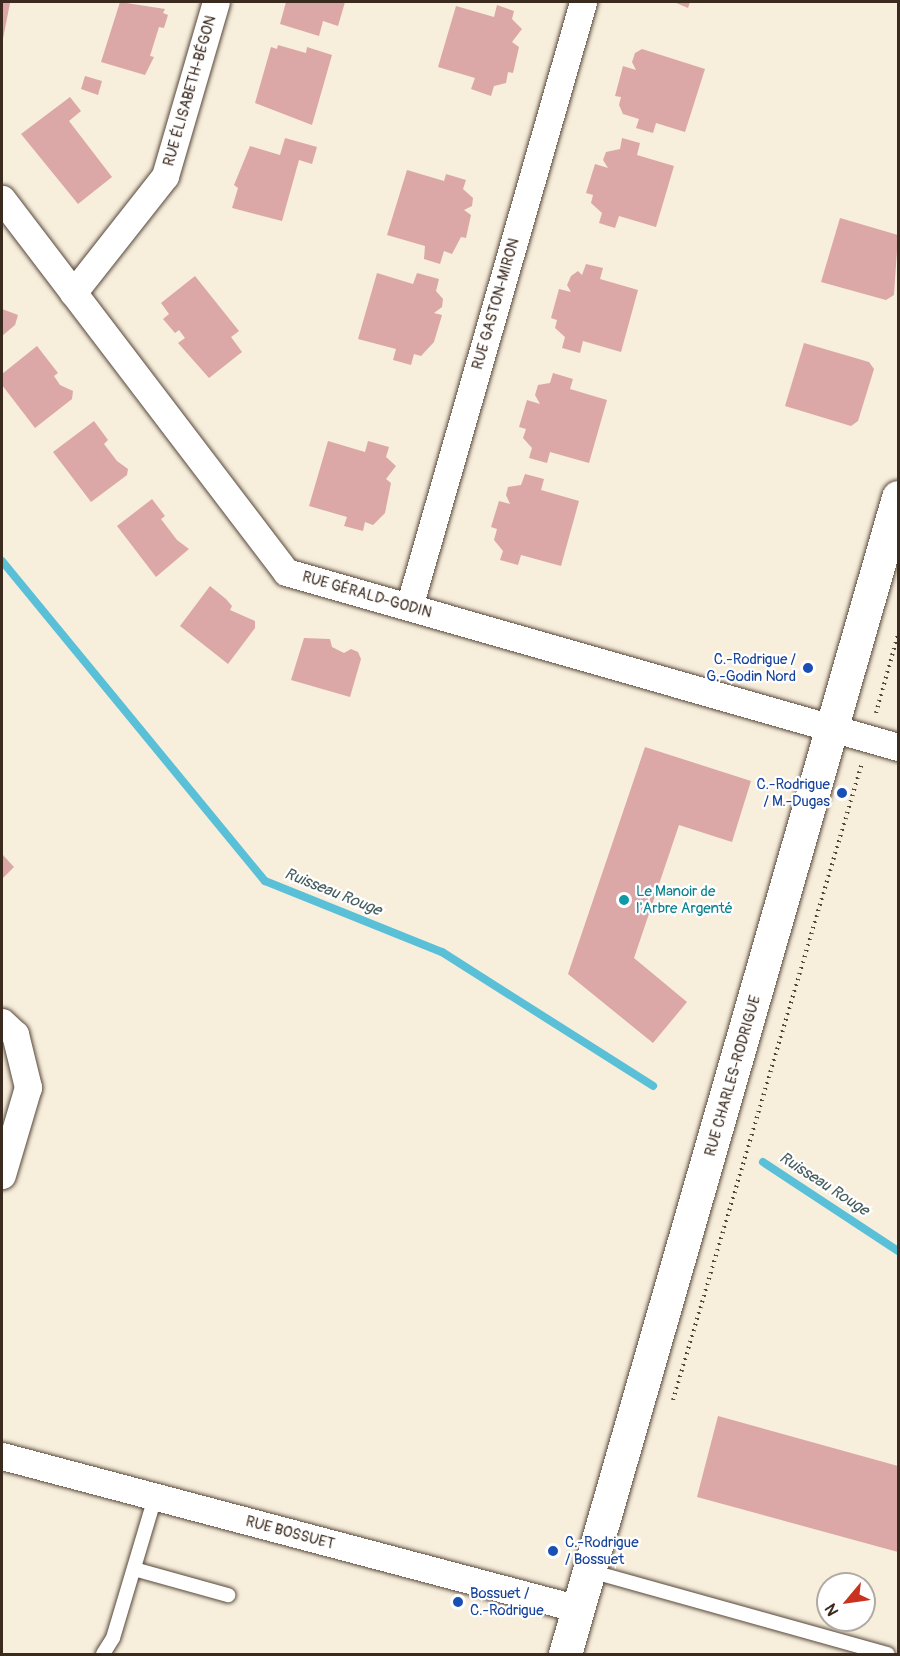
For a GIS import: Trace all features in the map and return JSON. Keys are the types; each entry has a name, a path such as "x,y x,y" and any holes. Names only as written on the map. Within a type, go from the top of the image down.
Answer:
{"street":[{"name":"RUE ÉLISABETH-BÉGON","path":"72,293 165,176 216,2"},
{"name":"RUE GASTON-MIRON","path":"409,607 583,2"},
{"name":"RUE GÉRALD-GODIN","path":"2,199 286,572 898,747"},
{"name":"RUE CHARLES-RODRIGUE","path":"566,1654 898,497"},
{"path":"2,1022 15,1034 28,1087 2,1175"},
{"name":"RUE BOSSUET","path":"2,1456 579,1609"}],"lane":[{"path":"103,1654 113,1638 154,1497"},
{"path":"134,1569 228,1595"},
{"path":"590,1571 888,1654"}],"path":[{"path":"670,1411 898,634"}],"building":[{"path":"2,2 10,3 2,44"},
{"path":"120,2 165,9 163,13 168,15 164,28 159,27 150,56 154,57 145,75 101,62"},
{"path":"286,2 345,2 338,26 323,21 319,36 280,24"},
{"path":"674,2 690,2 688,8"},
{"path":"497,5 514,11 512,19 522,29 512,42 519,47 513,73 508,72 506,83 494,86 491,96 471,89 475,78 438,67 456,6 494,17"},
{"path":"278,45 306,53 307,47 332,55 312,125 255,103 271,47 277,49"},
{"path":"642,49 705,69 685,132 656,123 653,133 636,128 639,119 623,114 619,105 621,97 615,96 623,66 636,70 632,62 635,53"},
{"path":"85,76 102,81 98,95 81,89"},
{"path":"70,97 81,111 69,121 112,177 78,204 21,134"},
{"path":"285,138 317,147 312,164 299,160 282,221 232,208 238,188 234,185 250,146 280,155"},
{"path":"622,138 640,143 637,155 674,166 656,227 619,216 615,228 599,223 602,213 591,203 593,195 586,193 595,164 608,168 603,160 606,152 620,149"},
{"path":"407,170 444,181 446,174 466,180 463,189 473,198 472,206 464,210 471,215 466,238 461,237 452,254 444,251 440,264 424,259 425,246 387,235"},
{"path":"840,218 898,235 894,295 886,300 821,282"},
{"path":"586,264 603,268 600,279 638,290 621,352 583,341 580,353 562,348 565,337 555,328 557,320 551,318 559,289 571,292 567,285 571,276 578,271 582,275"},
{"path":"377,273 413,284 417,273 439,279 436,291 443,299 442,307 434,313 442,315 434,342 421,356 414,354 411,365 393,360 396,349 358,339"},
{"path":"195,276 239,331 231,337 242,352 209,378 178,343 185,338 179,330 175,333 163,319 169,314 161,303"},
{"path":"2,309 18,315 15,325 2,336"},
{"path":"804,343 869,362 874,369 858,421 851,426 785,406"},
{"path":"37,346 58,373 54,376 60,385 73,391 72,399 35,428 2,385 2,374"},
{"path":"553,373 573,379 570,389 607,400 589,463 550,452 547,463 529,458 532,448 523,438 526,429 519,427 527,400 540,404 535,395 538,385 550,383"},
{"path":"94,421 108,440 104,444 117,461 128,469 127,475 91,502 53,452"},
{"path":"328,441 365,452 368,441 389,447 386,457 396,466 386,479 391,483 385,513 373,525 365,522 363,531 344,526 347,517 309,506"},
{"path":"525,474 544,479 541,490 579,501 561,566 521,555 518,565 500,560 503,551 494,540 497,529 491,527 499,501 510,504 506,495 508,487 521,485"},
{"path":"152,499 165,516 161,519 177,540 189,549 156,577 117,526"},
{"path":"210,586 232,606 230,610 255,621 255,628 228,664 180,626"},
{"path":"304,638 330,639 332,647 344,653 351,649 358,652 361,659 350,697 291,680"},
{"name":"Le Manoir de l'Arbre Argenté","path":"645,747 751,781 732,842 679,825 634,958 687,1002 653,1043 568,974"},
{"path":"2,854 14,867 2,879"},
{"path":"718,1416 898,1466 898,1552 697,1497"}],"waterway":[{"name":"Ruisseau Rouge","path":"2,561 265,881 442,952 653,1086"},
{"name":"Ruisseau Rouge","path":"763,1162 898,1251"}],"place":[{"name":"C.-Rodrigue / G.-Godin Nord","path":"808,668"},
{"name":"C.-Rodrigue / M.-Dugas","path":"842,793"},
{"name":"Le Manoir de l'Arbre Argenté","path":"624,900"},
{"name":"C.-Rodrigue / Bossuet","path":"553,1551"},
{"name":"Bossuet / C.-Rodrigue","path":"458,1602"}]}
